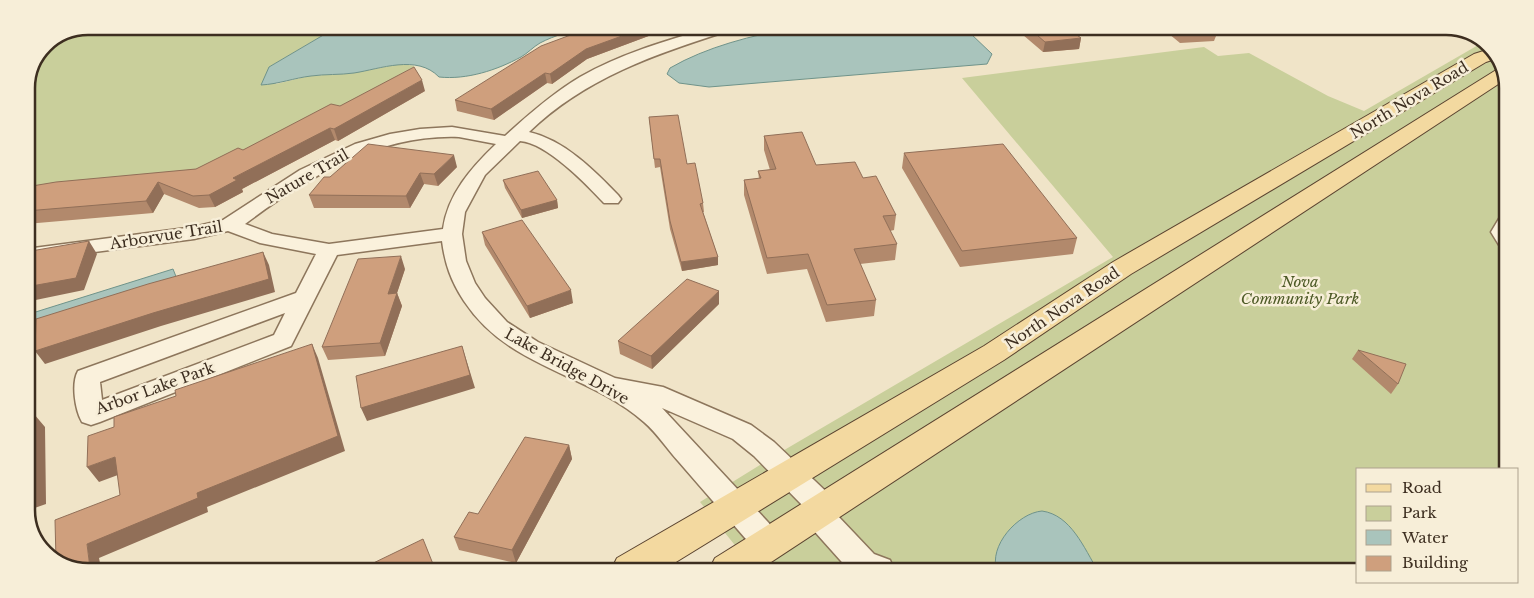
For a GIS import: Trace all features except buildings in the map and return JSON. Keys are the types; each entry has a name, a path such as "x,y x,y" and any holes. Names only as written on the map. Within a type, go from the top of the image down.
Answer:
{"main road":[{"name":"North Nova Road","path":"641,563 994,353 1122,268 1480,58 1488,56"},
{"name":"North Nova Road","path":"739,563 1497,76"},
{"path":"1122,268 1134,280 1136,288 1129,313"}],"street":[{"name":"Lake Bridge Drive","path":"700,35 619,64 585,81 534,118 477,172 456,212 452,234 455,261 464,284 498,328 529,348 606,385 652,415 769,544"},
{"name":"Nature Trail","path":"230,225 289,183 337,157 371,144 428,133 454,132 512,139 533,138 594,181 611,199"},
{"name":"Arborvue Trail","path":"35,254 194,233 230,225 267,238 329,250 452,234"},
{"name":"Arbor Lake Park","path":"302,299 87,377 91,415 283,340 302,299 329,250"},
{"path":"606,385 654,394 742,432 764,449 789,474 862,563"}],"green space":[{"path":"88,35 323,35 269,67 276,84 309,76 353,73 401,64 415,66 357,100 191,176 119,193 35,196 36,77 44,58 50,50 68,39"},
{"name":"Nova Community Park","path":"1477,46 1484,50 1495,68 1499,84 1499,468 1356,468 1356,563 749,563 700,502 786,449 1113,257 962,78 1204,47 1218,56 1249,53 1328,96 1364,111"}],"water":[{"path":"323,35 561,35 540,43 512,62 482,73 460,77 439,77 430,70 420,66 398,65 354,73 311,76 261,85 269,67"},
{"path":"758,35 972,35 992,54 987,64 709,87 679,83 667,74 670,68 699,54"},
{"path":"173,269 179,284 35,335 35,312"},
{"path":"1042,511 1061,519 1076,534 1093,563 995,563 997,551 1007,532 1015,524 1033,513"}]}
